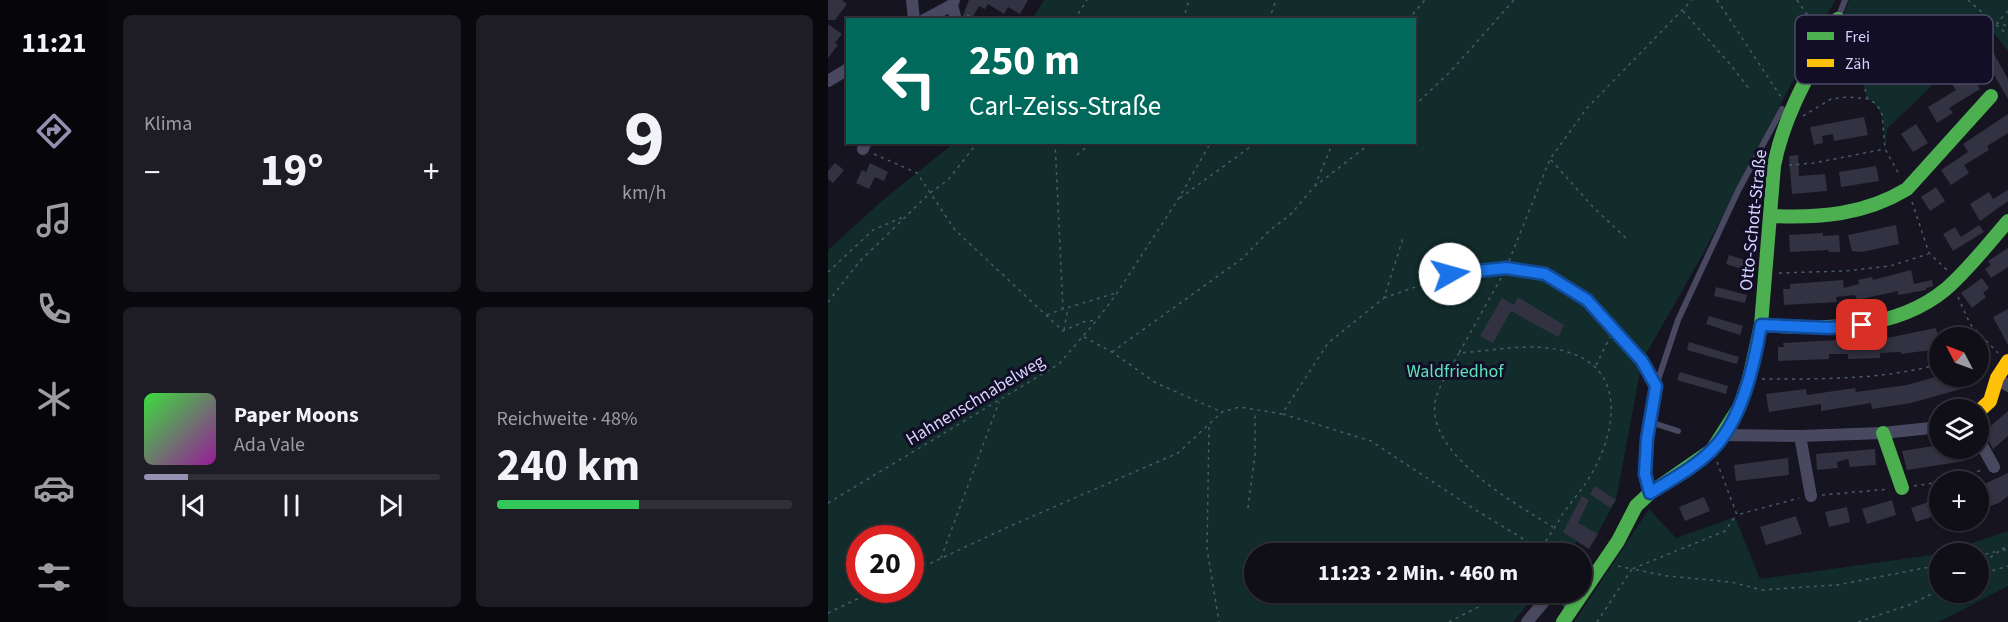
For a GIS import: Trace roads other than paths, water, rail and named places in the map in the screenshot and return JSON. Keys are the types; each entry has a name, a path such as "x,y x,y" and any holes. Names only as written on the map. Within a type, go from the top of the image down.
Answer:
{"street":[{"path":"912,0 914,18"},
{"path":"927,18 953,2 956,18"},
{"path":"828,81 846,70"},
{"name":"Otto-Schott-Straße","path":"1566,618 1618,541 1636,506 1650,493 1712,450 1740,406 1749,379 1761,325 1774,166 1779,140 1803,84"},
{"path":"1771,216 1804,218 1836,216 1893,199 1908,189 1991,96"},
{"path":"1761,325 1830,328 1862,325 1923,306 1953,282 2008,221"},
{"path":"1989,402 2003,382 2008,361"},
{"path":"1722,435 1800,436 1883,433 1929,428"},
{"path":"1883,433 1902,488"},
{"path":"1800,436 1811,496"},
{"path":"1989,458 1994,467"},
{"path":"1592,569 1598,569"},
{"path":"1527,622 1544,603"}],"lane":[{"path":"1839,15 1845,0"},
{"path":"1790,95 1797,84"},
{"path":"1650,493 1645,474 1647,439 1656,386 1678,320 1738,191 1785,103"},
{"path":"1450,274 1506,268 1545,274 1587,300 1642,361 1656,386"},
{"path":"1650,422 1678,431"},
{"path":"1564,603 1567,606 1566,618"}],"park label":[{"name":"Waldfriedhof","path":"1455,371"}]}
